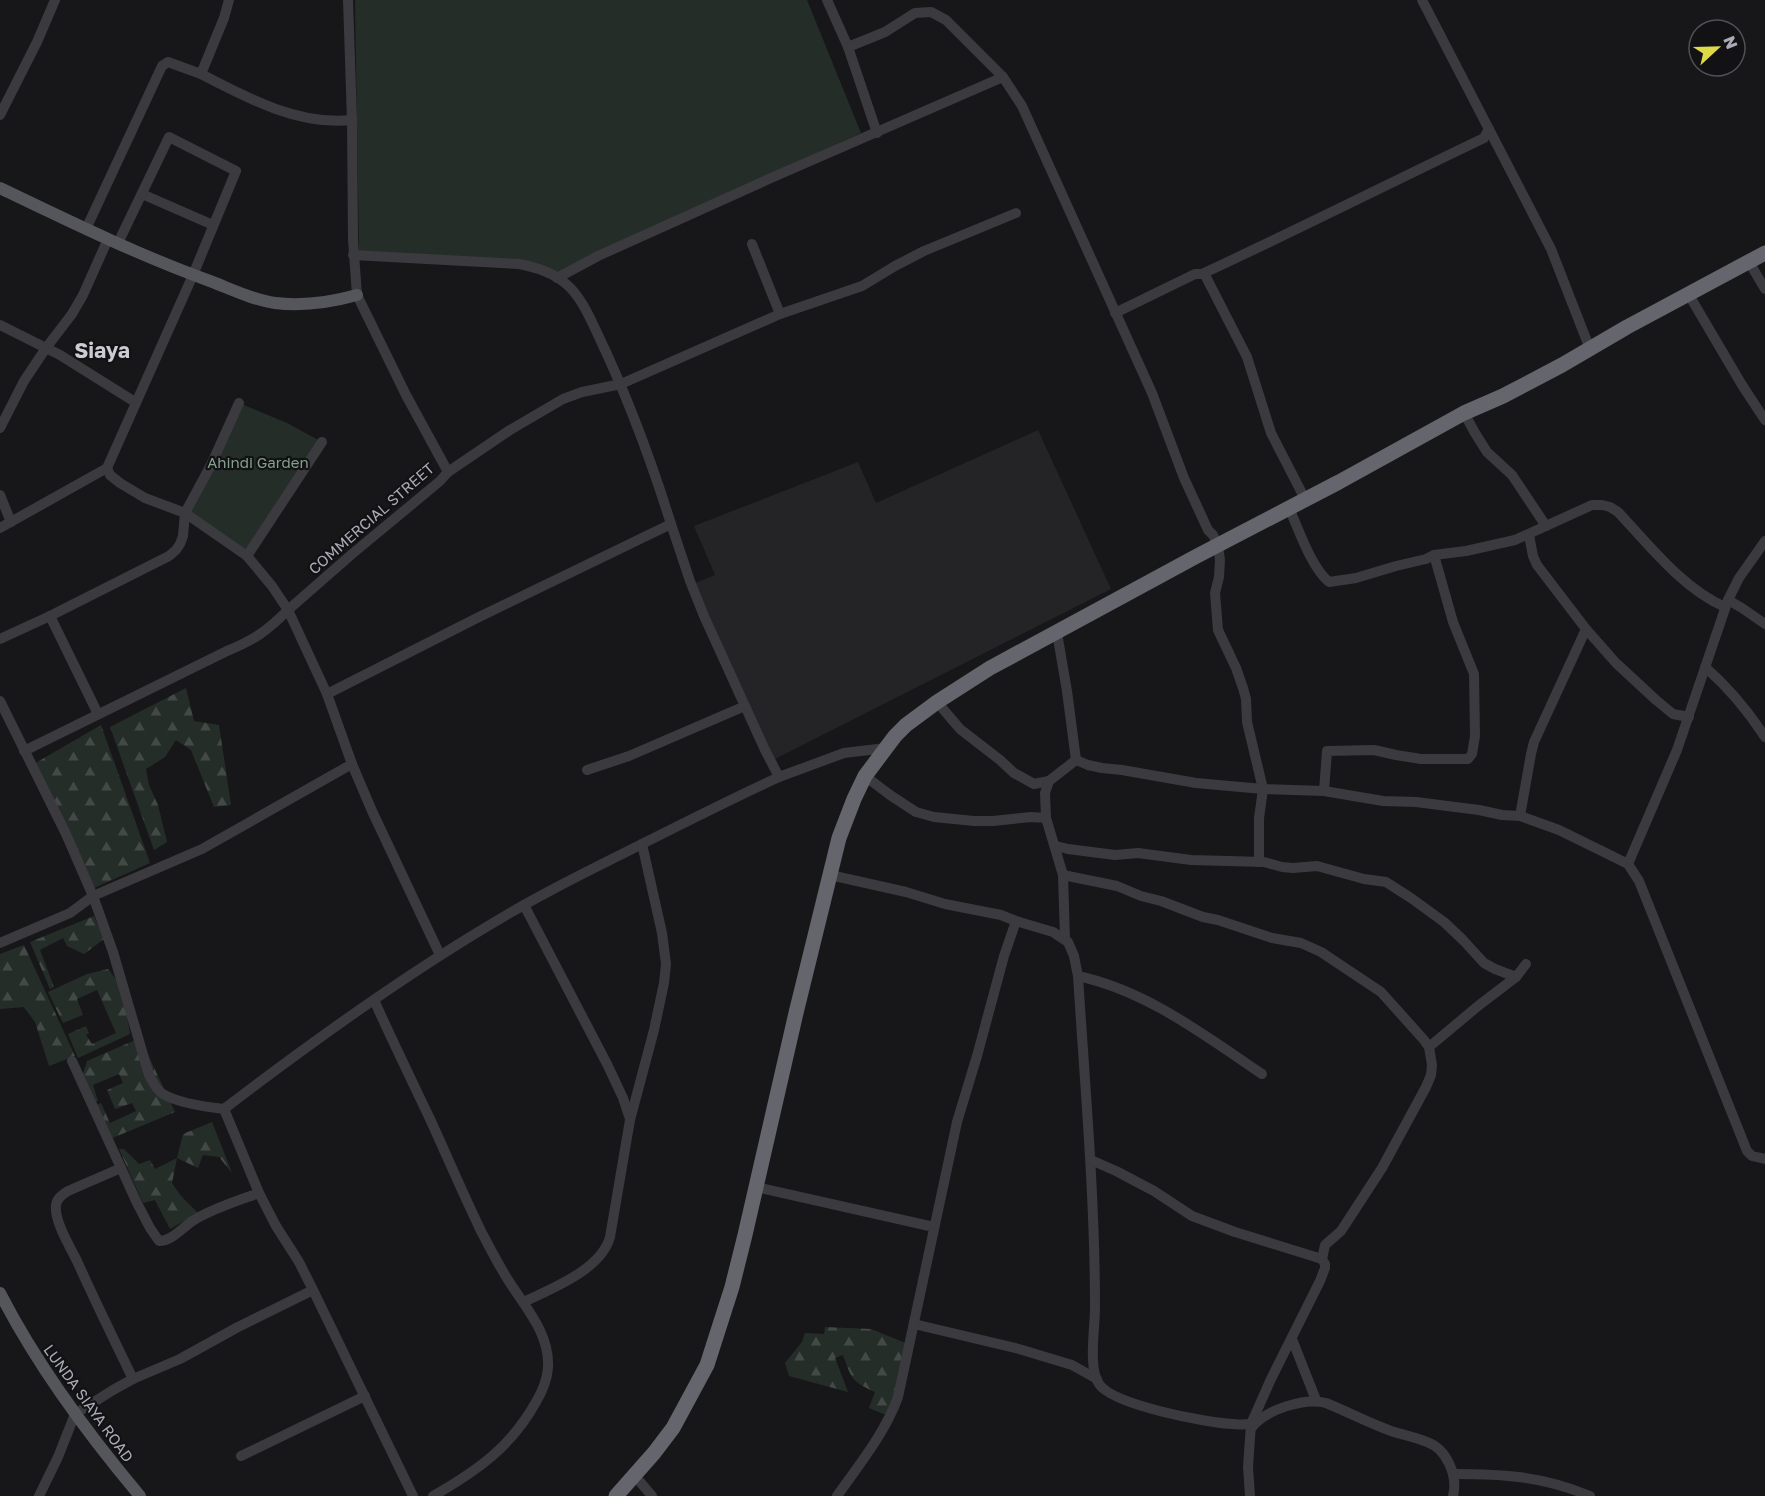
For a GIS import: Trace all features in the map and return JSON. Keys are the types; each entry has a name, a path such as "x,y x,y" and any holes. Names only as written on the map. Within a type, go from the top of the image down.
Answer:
{"highway":[{"path":"616,1496 673,1428 707,1365 732,1287 830,875 845,821 865,776 906,724 990,668 1464,413 1503,396 1765,253"}],"main road":[{"path":"0,188 113,241 260,300 276,303 314,302 357,295"},
{"name":"LUNDA SIAYA ROAD","path":"0,1293 35,1356 75,1414 140,1496"}],"street":[{"path":"0,115 37,42 55,0"},
{"path":"201,74 229,0"},
{"path":"348,0 353,255 357,295"},
{"path":"827,0 848,47 877,133"},
{"path":"1422,0 1551,249 1590,349"},
{"path":"848,47 885,32 915,13 931,12 946,20 1003,77 1022,106 1152,393 1184,478 1218,546 1219,577 1215,593 1218,630 1243,688 1251,740 1263,789 1259,818 1259,862"},
{"path":"86,229 162,66 168,62 201,74 246,96 309,118 334,122 352,120"},
{"path":"557,278 598,256 771,178 1003,77"},
{"path":"1115,313 1176,282 1195,274 1202,274 1284,236 1335,209 1484,138 1489,129"},
{"path":"0,428 24,381 72,314 142,194 170,137 236,171 193,275 107,468 0,528"},
{"path":"142,194 213,225"},
{"path":"448,472 546,408 582,392 621,384 780,314 862,286 924,251 1016,213"},
{"path":"752,244 780,314"},
{"path":"353,255 519,264 538,268 557,278 574,293 585,310 621,384 644,443 690,581 779,777"},
{"path":"1749,262 1765,289"},
{"path":"1202,274 1207,278 1247,357 1271,433 1305,499"},
{"name":"COMMERCIAL STREET","path":"24,751 249,642 269,629 448,472 406,395 357,295"},
{"path":"1689,295 1765,420"},
{"path":"0,325 46,348 135,402"},
{"path":"0,639 169,556 176,550 183,536 185,513 211,465 239,403"},
{"path":"1464,413 1487,452 1512,475 1546,526"},
{"path":"247,556 322,442"},
{"path":"107,468 110,475 120,483 144,498 185,513 247,556 266,578 288,610 327,694 352,764 377,821 440,955"},
{"path":"0,495 11,522"},
{"path":"1290,508 1312,558 1323,577 1329,582 1356,578 1434,555 1503,543 1529,535 1592,505 1602,504 1610,507 1692,587 1716,603 1727,603 1742,608 1765,624"},
{"path":"327,694 671,524"},
{"path":"1529,535 1537,565 1586,629 1616,663 1656,700 1673,714 1689,717"},
{"path":"1628,864 1677,750 1727,603 1739,578 1765,541"},
{"path":"1324,791 1327,751 1374,750 1442,760 1468,759 1472,754 1475,736 1474,674 1453,622 1434,555"},
{"path":"50,616 98,714"},
{"path":"1520,816 1534,742 1586,629"},
{"path":"1057,633 1076,759"},
{"path":"1705,667 1718,678 1765,737"},
{"path":"0,701 66,834 93,896 113,952 149,1075 156,1088 163,1094 177,1099 224,1109 440,955 524,905 687,820 779,777 834,755 886,748"},
{"path":"937,702 960,729 1014,773 1034,784 1049,781 1076,759"},
{"path":"587,770 629,756 746,706"},
{"path":"1076,759 1102,768 1196,783 1263,789 1324,791 1383,801 1416,802 1520,816 1548,825 1628,864 1639,881 1747,1151 1752,1156 1765,1159"},
{"path":"0,943 70,913 93,896 202,849 352,764"},
{"path":"865,776 916,812 934,817 974,821 1046,818"},
{"path":"1049,781 1045,793 1046,818 1063,875 1065,939"},
{"path":"524,1302 584,1270 596,1261 608,1245 630,1120 654,1030 666,964 662,933 642,844"},
{"path":"1056,846 1115,855 1138,853 1191,860 1259,862 1282,867 1317,866 1364,879 1386,882 1412,898 1443,922 1484,963 1516,977"},
{"path":"830,875 906,892 945,904 1001,915 1053,933 1068,942 1074,956 1078,976 1091,1160 1095,1296 1094,1359 1097,1379 1103,1389 1111,1395 1161,1411 1250,1427"},
{"path":"1063,875 1117,886 1203,917 1311,947 1381,992 1429,1047 1432,1065 1426,1087 1382,1168 1341,1231 1325,1245 1322,1258 1325,1268 1320,1281 1271,1379 1250,1427 1248,1467 1250,1496"},
{"path":"524,905 609,1066 630,1120"},
{"path":"837,1496 895,1407 901,1388 957,1122 1016,921"},
{"path":"1429,1047 1516,977 1526,964"},
{"path":"1078,976 1107,985 1163,1009 1262,1074"},
{"path":"374,1000 480,1229 509,1282 531,1313 548,1357 548,1370 539,1397 528,1416 502,1449 479,1468 434,1496"},
{"path":"72,1061 150,1228 159,1241 170,1238 208,1212 259,1193"},
{"path":"224,1109 259,1193 276,1227 314,1290 413,1496"},
{"path":"1091,1160 1154,1191 1192,1216 1235,1232 1322,1258"},
{"path":"121,1168 68,1191 56,1203 63,1231 133,1379"},
{"path":"756,1186 934,1227"},
{"path":"39,1496 75,1414 113,1389 180,1359 244,1324 314,1290"},
{"path":"915,1324 1019,1348 1065,1362 1097,1379"},
{"path":"1292,1339 1316,1400"},
{"path":"241,1456 365,1396"},
{"path":"1250,1427 1258,1419 1268,1414 1316,1400 1390,1431 1429,1442 1437,1447 1455,1479 1454,1496"},
{"path":"1453,1474 1531,1478 1582,1495"},
{"path":"635,1476 652,1496"}],"shaded area":[{"path":"1038,430 1111,589 771,761 693,584 715,575 694,526 858,462 876,503"}],"green space":[{"path":"355,0 807,0 861,133 683,214 557,278 515,260 359,255"},
{"name":"Ahindi Garden","path":"239,403 287,423 322,442 250,552 185,513"},
{"path":"186,688 194,721 219,725 231,805 214,807 191,750 176,740 165,757 146,769 167,842 154,850 110,727"},
{"path":"101,725 150,863 94,888 32,765"},
{"path":"94,916 104,939 84,954 67,946 63,938 40,950 54,987 50,989 30,942"},
{"path":"24,945 75,1056 49,1066 35,1022 24,1007 0,1009 0,954"},
{"path":"108,969 122,987 130,1034 78,1058 68,1034 86,1026 89,1033 86,1035 92,1044 116,1033 97,990 77,999 83,1015 63,1023 48,992 87,974"},
{"path":"140,1038 175,1112 110,1139 96,1105 101,1103 110,1123 136,1111 132,1103 115,1109 107,1090 123,1083 119,1074 93,1085 98,1101 94,1103 82,1077 87,1061"},
{"path":"212,1122 232,1173 219,1157 203,1155 198,1168 177,1158 183,1134"},
{"path":"119,1149 124,1149 139,1164 150,1160 155,1169 177,1158 172,1183 198,1213 170,1229 155,1200 143,1203"},
{"path":"825,1327 871,1329 913,1346 886,1415 869,1408 875,1392 853,1378 843,1355 835,1358 848,1392 789,1376 785,1363 802,1342 805,1333 824,1334"}],"district":[{"name":"Siaya","path":"102,350"}]}
